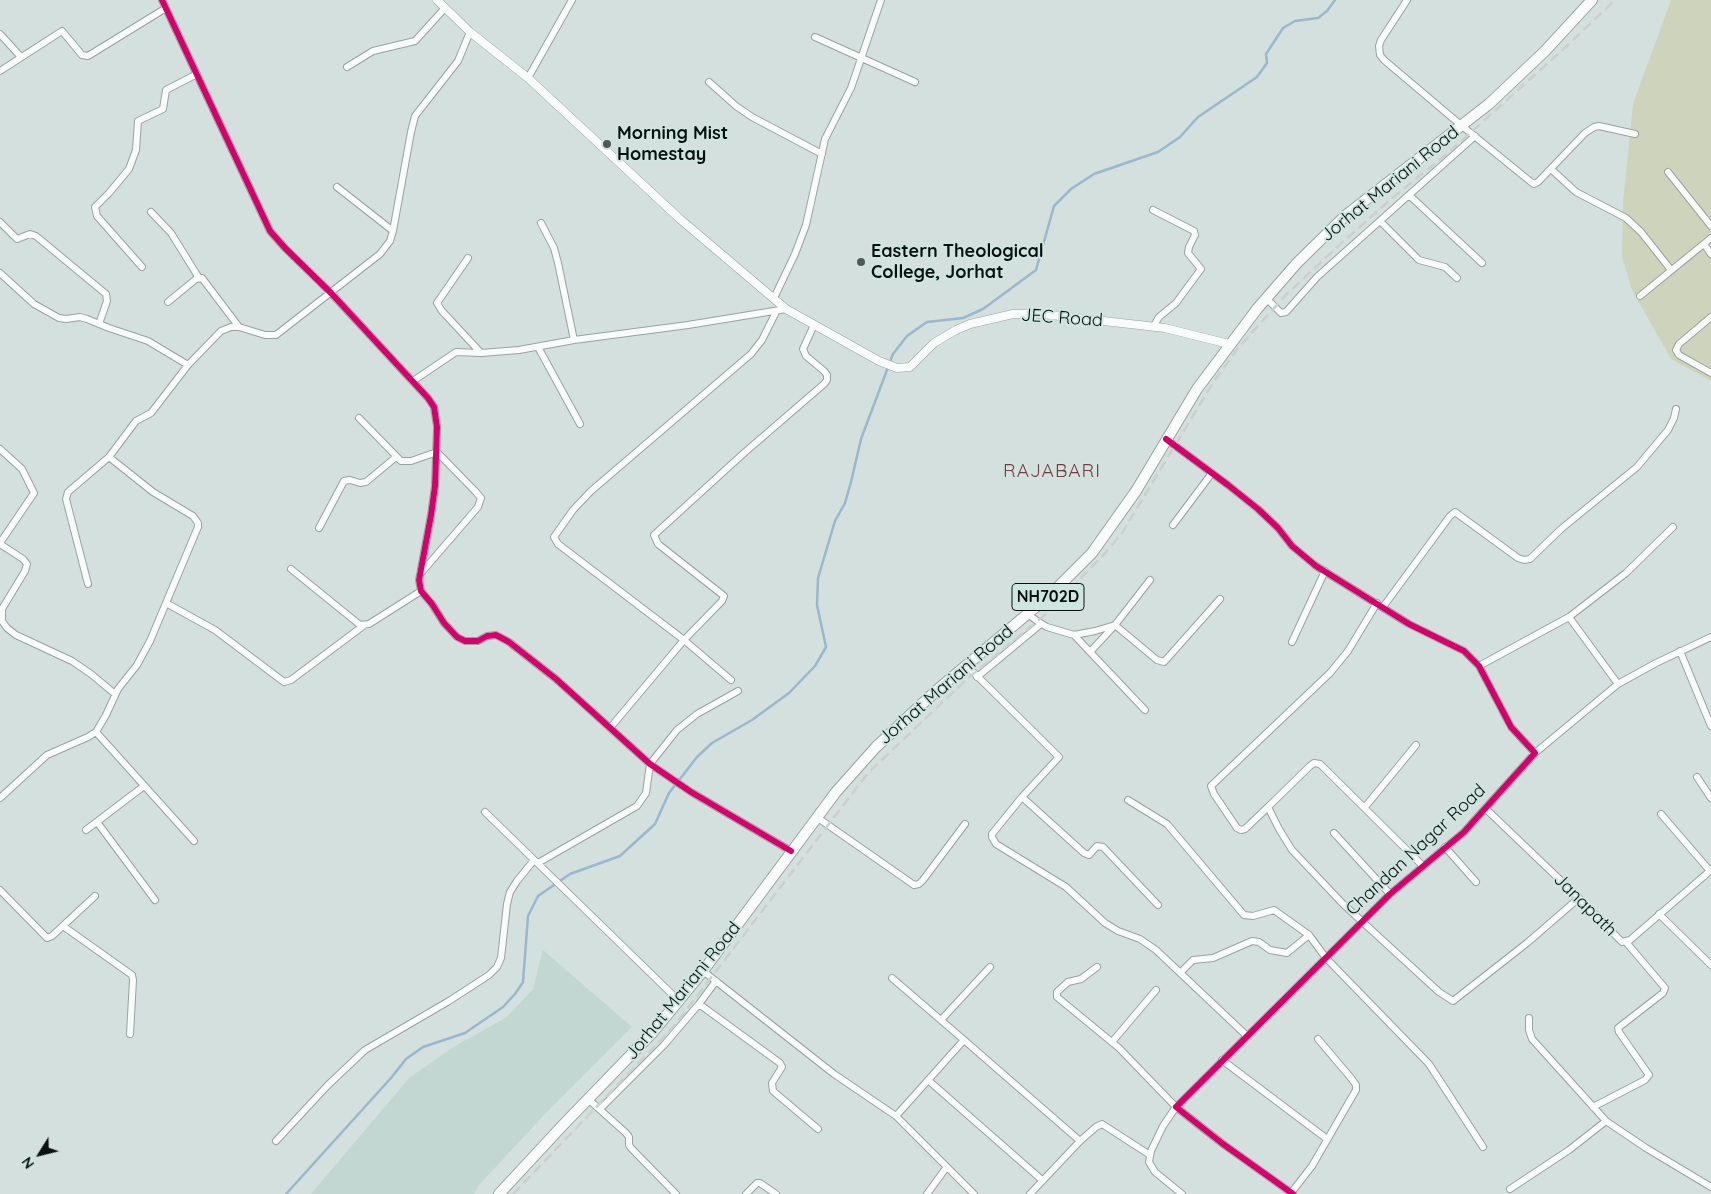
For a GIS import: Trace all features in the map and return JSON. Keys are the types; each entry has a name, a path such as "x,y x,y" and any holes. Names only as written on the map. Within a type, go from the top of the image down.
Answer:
{"highway":[{"name":"Jorhat Mariani Road","path":"499,1194 630,1057 679,1000 836,792 876,747 966,665 1028,614 1092,554 1131,498 1197,388 1266,298 1304,256 1345,216 1489,104 1545,51 1592,0"}],"street":[{"path":"162,0 270,230 413,381 434,407 437,427 433,501 419,586 444,623 457,637 470,642 492,635 502,637 556,679 650,764 691,792 791,851"},
{"name":"JEC Road","path":"438,0 470,32 528,78 680,220 786,309 897,368 910,367 934,343 956,330 970,324 1013,314 1042,314 1152,327 1191,333 1229,344"},
{"path":"528,78 572,0"},
{"path":"774,298 795,254 806,225 825,139 851,88 882,0"},
{"path":"1407,0 1378,46 1380,55 1462,126 1534,184 1594,126 1635,134"},
{"path":"0,71 62,31 66,33 82,55 88,56 166,8"},
{"path":"347,67 373,51 414,41 445,8"},
{"path":"88,584 66,495 109,457 136,421 154,410 188,365 221,331 231,327 239,327 265,335 276,334 380,254 390,241 393,231 410,132 415,116 458,61 470,32"},
{"path":"0,34 21,57"},
{"path":"814,37 914,82"},
{"path":"142,267 97,216 94,207 109,193 129,169 136,150 138,121 163,109 166,90 197,74"},
{"path":"709,82 736,106 752,117 822,154"},
{"path":"1266,298 1281,313 1286,312 1317,277 1475,136"},
{"path":"1551,169 1576,192 1626,218 1671,270"},
{"path":"1668,172 1711,226"},
{"path":"337,187 393,231"},
{"path":"1409,195 1482,263"},
{"path":"1152,327 1159,317 1176,303 1201,269 1188,253 1195,235 1194,232 1153,210"},
{"path":"151,212 176,240 199,278 204,281 239,327"},
{"path":"0,222 17,239 30,234 36,236 106,294 106,301 99,324"},
{"path":"1380,222 1419,260 1445,267 1457,278"},
{"path":"541,223 554,248 574,340"},
{"path":"1640,296 1711,238"},
{"path":"1704,244 1711,254"},
{"path":"468,258 437,303 442,311 481,353"},
{"path":"0,273 42,309 62,319 80,317 148,341 188,365"},
{"path":"168,302 199,278"},
{"path":"413,381 456,352 481,353 538,348 574,340 776,312 786,309"},
{"path":"731,680 684,640 558,544 554,537 559,527 590,491 751,354 762,340 776,312"},
{"path":"1711,317 1679,344 1676,350 1679,355 1711,373"},
{"path":"610,728 684,640 722,601 724,596 658,544 654,535 736,460 824,384 827,375 806,356 803,349 814,325"},
{"path":"538,348 580,424"},
{"path":"1383,607 1450,516 1455,512 1518,558 1530,559 1542,550 1561,529 1621,481 1644,459 1668,430 1674,418 1676,408"},
{"path":"359,418 401,461 407,462 436,452"},
{"path":"1166,439 1258,509 1299,552 1325,571 1418,630 1464,651 1479,666 1512,727 1534,753"},
{"path":"0,449 22,469 34,493 0,544 23,559 27,564 25,571 2,609 2,621 7,628 16,634 72,661 92,674 115,694"},
{"path":"420,574 478,506 481,498 436,452"},
{"path":"0,798 47,754 83,740 96,732 115,694 143,656 198,523 193,516 149,488 109,457"},
{"path":"319,528 344,481 366,482 396,457"},
{"path":"1173,525 1212,473"},
{"path":"1479,666 1569,617 1626,573 1673,527"},
{"path":"291,569 356,624 363,626"},
{"path":"1292,642 1325,571"},
{"path":"1090,652 1115,625 1150,580"},
{"path":"166,604 215,630 284,682 291,680 363,626 421,591"},
{"path":"1115,625 1157,660 1164,662 1220,599"},
{"path":"1376,603 1338,664 1211,786 1214,794 1237,828 1241,830 1245,829 1314,763 1320,764 1422,865"},
{"path":"1028,614 1041,624 1074,635 1145,710"},
{"path":"1569,617 1618,684"},
{"path":"977,677 1041,624"},
{"path":"1074,635 1115,625"},
{"name":"Chandan Nagar Road","path":"1150,1155 1163,1126 1176,1107 1222,1060 1276,1010 1390,894 1422,865 1464,832 1534,753 1618,684 1711,637"},
{"path":"1680,652 1711,726"},
{"path":"966,665 1058,757 992,834 993,841 1066,887 1105,923 1150,945 1247,1036"},
{"path":"276,1141 328,1085 366,1050 450,1001 489,975 497,967 501,958 507,904 510,892 517,881 536,862 637,806 646,793 650,764 670,738 689,719 738,691"},
{"path":"96,732 194,841"},
{"path":"1365,807 1416,745"},
{"path":"1697,777 1711,798"},
{"path":"86,830 144,786"},
{"path":"1022,797 1084,853 1089,854 1097,846 1103,847 1158,905"},
{"path":"1128,800 1167,824 1244,915 1253,916 1274,910 1309,935 1326,958 1429,1064 1483,1147"},
{"path":"1268,807 1292,850 1343,904 1439,992 1453,1001 1520,949 1580,898"},
{"name":"Janapath","path":"1486,808 1580,898 1622,942 1626,942 1710,871"},
{"path":"485,812 679,1000"},
{"path":"1661,814 1710,871"},
{"path":"818,818 914,885 919,884 923,880 965,824"},
{"path":"97,822 155,900"},
{"path":"1334,833 1390,894"},
{"path":"1445,847 1476,882"},
{"path":"0,890 47,938 50,938 95,896"},
{"path":"1659,914 1711,965"},
{"path":"63,926 132,975 130,1034"},
{"path":"1180,972 1193,960 1213,958 1252,941 1258,942 1270,950 1287,953 1309,935"},
{"path":"1593,1107 1645,1080 1649,1075 1618,1028 1662,993 1665,988 1626,942"},
{"path":"940,1020 990,967"},
{"path":"1097,967 1081,979 1068,982 1056,995 1059,1000 1112,1042 1176,1107 1292,1193 1312,1166 1354,1093 1356,1085 1318,1038"},
{"path":"702,971 834,1074 896,1116 974,1194"},
{"path":"892,978 1080,1141"},
{"path":"600,1110 664,1045 716,981"},
{"path":"1112,1042 1156,990"},
{"path":"699,1004 780,1063 782,1067 772,1083 773,1091 818,1129"},
{"path":"1529,1018 1529,1030 1532,1040 1606,1121 1646,1148 1711,1187"},
{"path":"896,1116 964,1040"},
{"path":"1222,1060 1327,1139"},
{"path":"928,1080 1042,1180"},
{"path":"588,1099 628,1135 631,1148 676,1194"},
{"path":"1510,1189 1569,1150 1606,1121"},
{"path":"1030,1194 1080,1141 1102,1124 1150,1155 1149,1162 1155,1172 1182,1194"},
{"path":"927,1194 946,1168"},
{"path":"746,1194 760,1183 776,1194"}],"shaded area":[{"path":"543,950 632,1027 545,1114 478,1186 474,1194 311,1194 409,1078 455,1046 507,1017 533,989"}],"green space":[{"path":"1671,0 1711,0 1711,381 1671,359 1632,290 1622,257 1623,202 1633,104"}],"waterway":[{"path":"286,1194 406,1059 423,1047 465,1033 503,1007 515,994 523,982 528,916 538,896 570,874 620,856 655,824 669,793 697,757 712,743 752,720 789,693 815,666 826,647 817,605 818,578 835,521 845,503 861,439 893,354 907,336 927,322 963,318 983,309 1036,270 1054,206 1071,189 1094,174 1158,152 1180,137 1198,117 1257,77 1267,63 1266,54 1283,28 1295,21 1318,18 1327,11 1335,0"}],"railway":[{"path":"513,1194 674,1026 868,773 967,679 1046,614 1106,552 1122,533 1214,381 1239,347 1285,296 1391,199 1448,153 1615,0"}],"cycle path":[{"path":"162,0 270,231 331,293 428,398 434,407 437,427 435,486 419,580 421,591 444,623 457,637 465,641 478,641 487,636 496,635 509,642 556,679 650,764 691,792 791,851"},
{"path":"1166,439 1258,509 1278,528 1292,546 1316,566 1409,624 1464,651 1479,666 1511,727 1535,753 1464,832 1390,894 1176,1107 1223,1144 1293,1194"}],"place":[{"name":"Morning Mist Homestay","path":"607,144"},
{"name":"Eastern Theological College, Jorhat","path":"861,262"}],"district":[{"name":"RAJABARI","path":"1052,471"}]}
